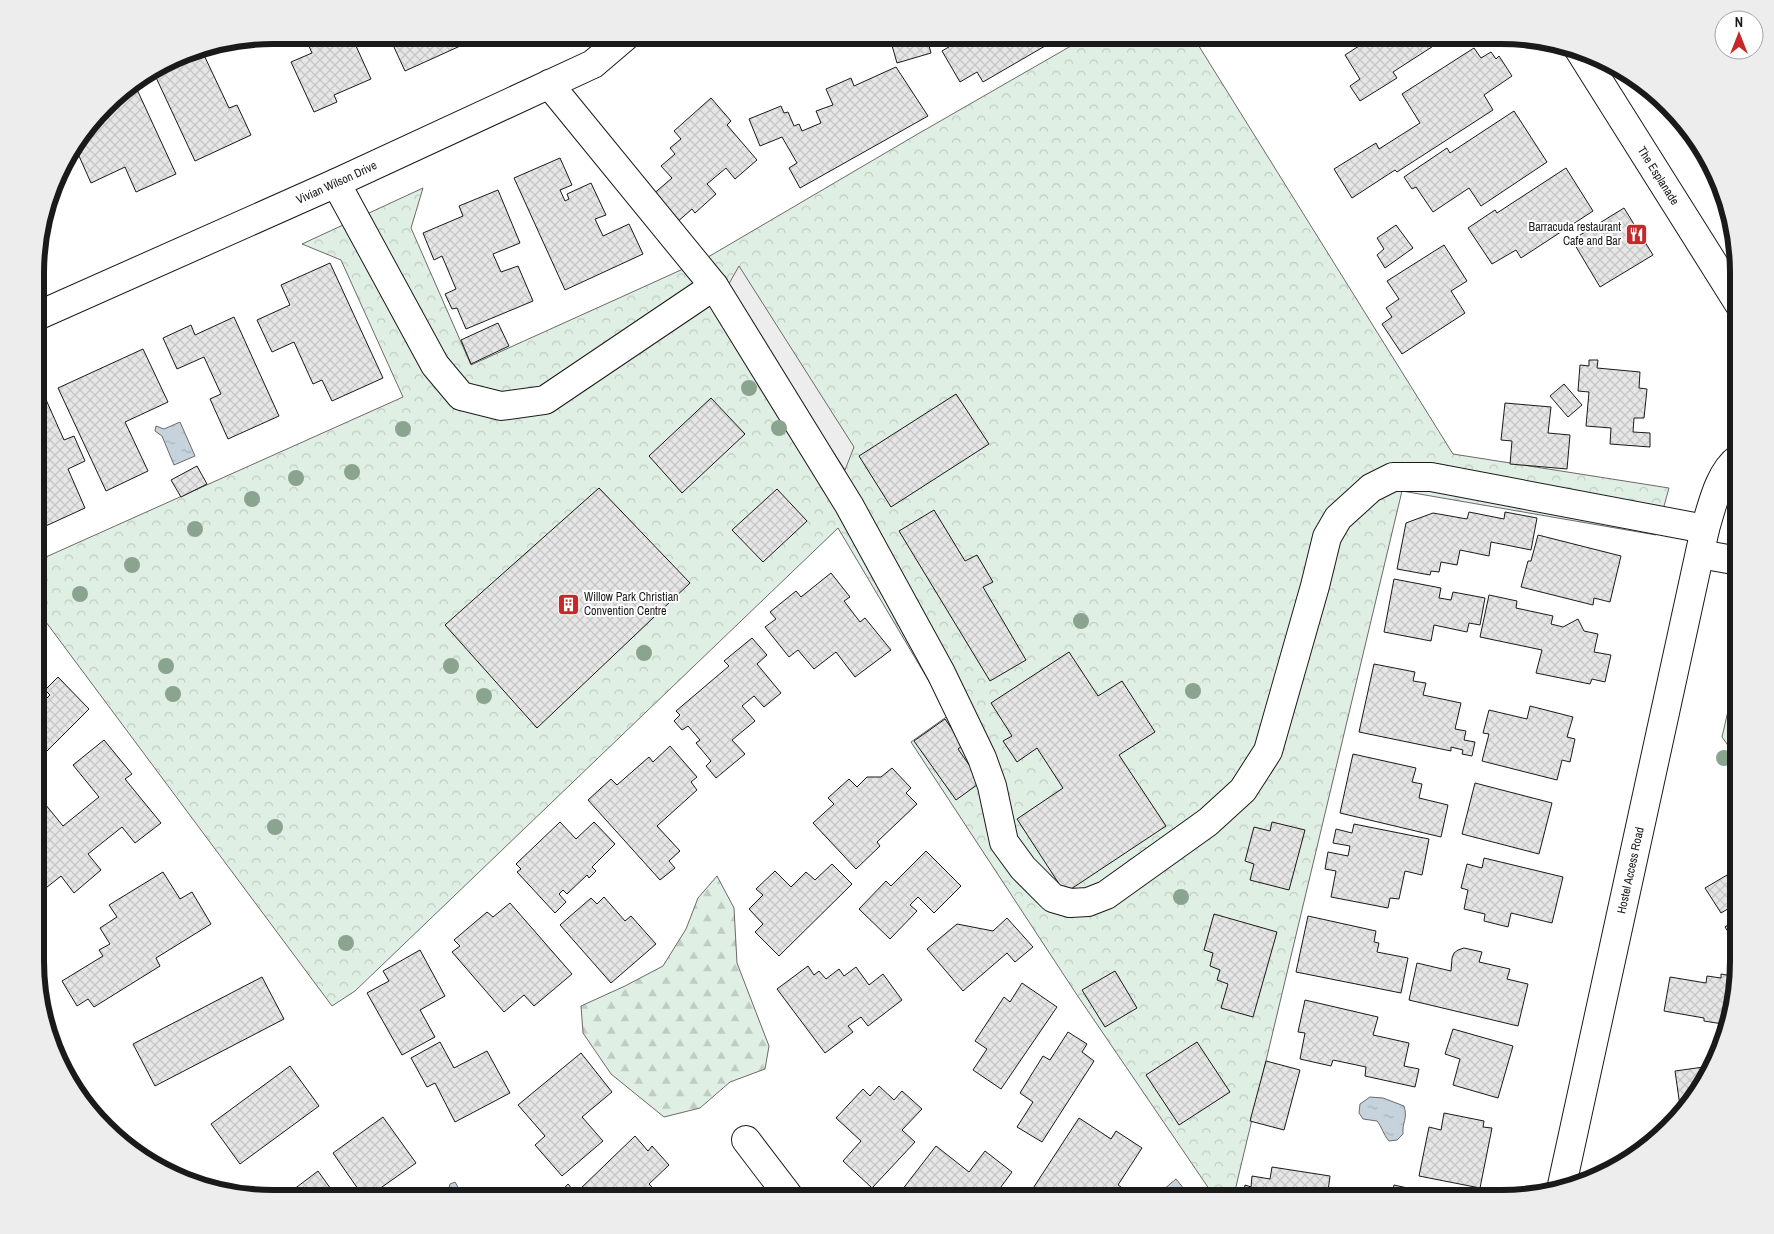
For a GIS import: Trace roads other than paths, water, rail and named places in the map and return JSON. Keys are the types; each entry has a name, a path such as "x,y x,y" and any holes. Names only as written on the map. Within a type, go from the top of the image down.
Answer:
{"street":[{"name":"Vivian Wilson Drive","path":"44,313 336,183 594,64 617,44"},
{"name":"The Esplanade","path":"1585,60 1730,291"},
{"path":"549,84 714,286 849,505 940,673 984,765 992,786 1004,842 1023,868 1053,898 1070,904 1088,902 1106,895 1208,822 1243,790 1268,751 1327,537 1338,518 1371,488 1393,477 1431,477 1702,541 1730,557"},
{"path":"336,183 435,365 461,396 501,406 545,400 714,286"},
{"name":"Hostel Access Road","path":"1563,1181 1702,541 1717,488 1730,467"},
{"path":"746,1140 784,1190"}],"water":[{"path":"180,422 195,456 174,465 162,436 155,431 156,426 164,429"},
{"path":"1370,1097 1383,1098 1404,1106 1403,1134 1397,1140 1389,1141 1377,1121 1363,1119 1359,1113 1360,1104"},
{"path":"1176,1179 1185,1190 1163,1190"},
{"path":"455,1182 460,1190 448,1190 450,1184"}],"place":[{"name":"Barracuda restaurant Cafe and Bar","path":"1637,234"},
{"name":"Willow Park Christian Convention Centre","path":"568,604"}]}
